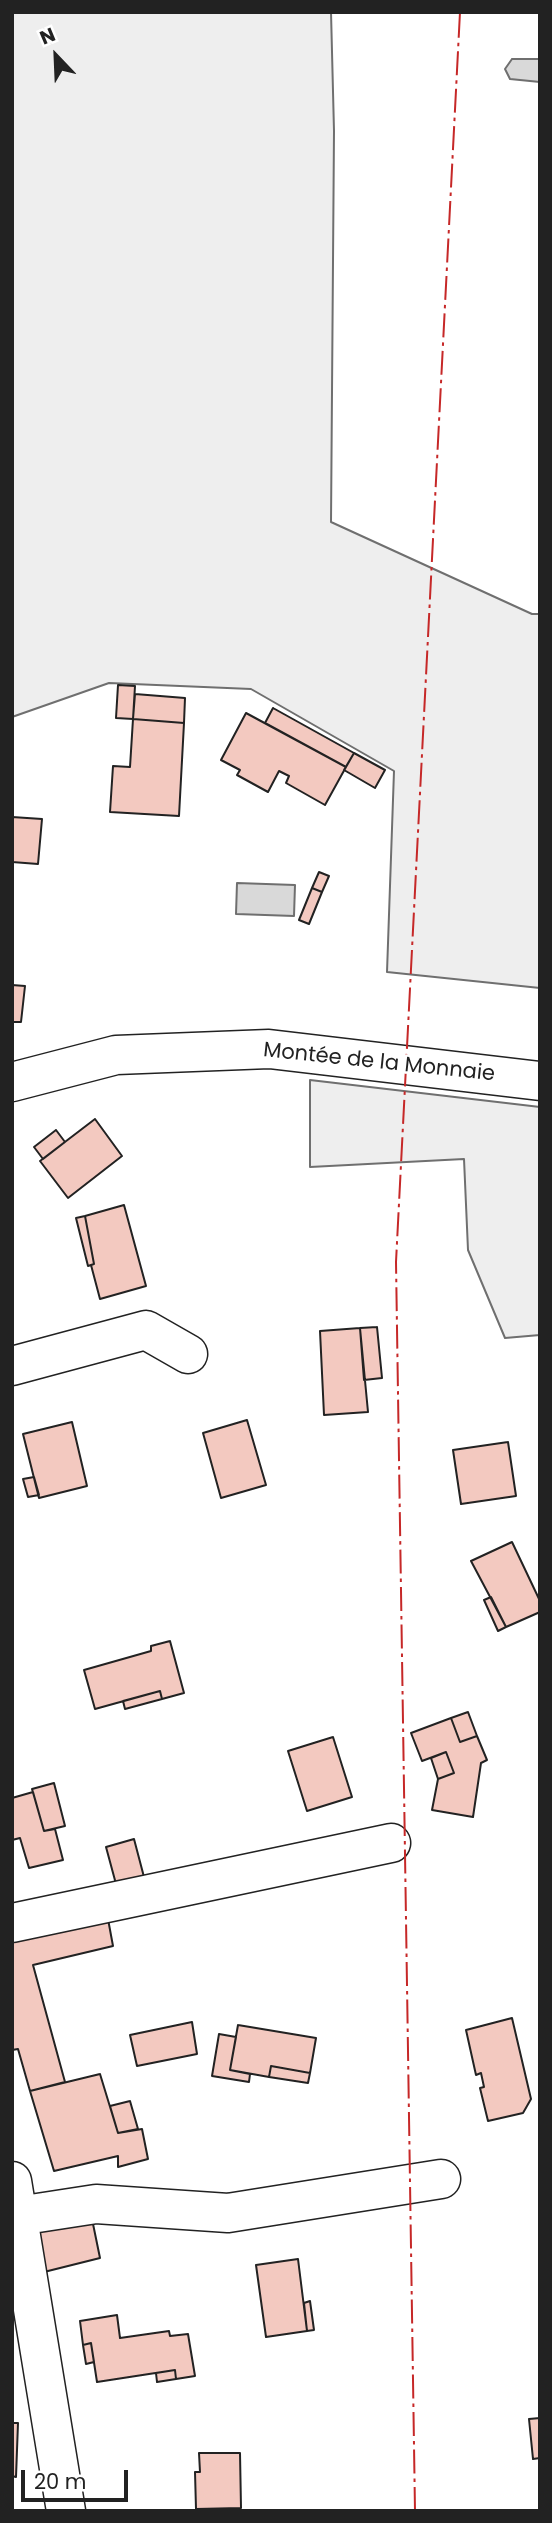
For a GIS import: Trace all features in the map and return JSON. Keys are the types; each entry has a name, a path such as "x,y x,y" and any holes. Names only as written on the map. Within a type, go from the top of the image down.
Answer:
{"street":[{"name":"Montée de la Monnaie","path":"12,1082 116,1055 269,1049 540,1081"},
{"path":"12,1366 146,1330 188,1354"},
{"path":"12,1923 391,1843"},
{"path":"66,2511 15,2199 228,2213 441,2179"}],"shaded area":[{"path":"12,12 331,12 334,131 331,522 532,614 540,614 540,988 387,972 394,771 251,689 109,683 12,717"},
{"path":"512,59 540,59 540,82 510,79 505,69"},
{"path":"237,883 295,885 294,916 236,914"},
{"path":"310,1080 540,1107 540,1335 505,1338 468,1250 464,1159 310,1167"}],"building":[{"path":"118,685 135,686 133,719 116,718"},
{"path":"135,694 185,698 184,723 133,719"},
{"path":"273,708 354,753 346,767 265,723"},
{"path":"246,713 346,767 325,805 286,783 289,776 279,771 268,792 237,775 240,770 221,760"},
{"path":"133,719 184,723 179,816 110,812 113,766 130,767"},
{"path":"354,753 385,770 375,788 344,770"},
{"path":"12,817 42,819 38,864 12,862"},
{"path":"319,872 329,876 322,892 312,888"},
{"path":"312,888 322,892 309,924 299,920"},
{"path":"12,985 25,986 21,1022 12,1022"},
{"path":"95,1119 122,1156 68,1198 40,1161"},
{"path":"56,1130 65,1142 43,1159 34,1147"},
{"path":"124,1205 146,1286 100,1299 91,1265 94,1264 85,1216"},
{"path":"85,1216 94,1264 88,1266 76,1218"},
{"path":"377,1327 382,1378 364,1380 360,1328"},
{"path":"360,1328 368,1412 324,1415 320,1331"},
{"path":"247,1420 266,1485 221,1498 203,1433"},
{"path":"72,1422 87,1486 39,1498 23,1434"},
{"path":"508,1442 516,1496 461,1504 453,1450"},
{"path":"34,1477 39,1495 28,1497 23,1479"},
{"path":"512,1542 540,1601 540,1612 506,1627 471,1561"},
{"path":"491,1597 506,1627 498,1631 484,1600"},
{"path":"170,1641 184,1693 162,1699 160,1691 95,1709 84,1670 151,1651 151,1646"},
{"path":"160,1691 162,1699 125,1709 123,1701"},
{"path":"468,1712 477,1736 460,1742 451,1718"},
{"path":"451,1718 460,1742 477,1736 487,1760 481,1763 473,1817 432,1810 438,1779 454,1773 446,1752 422,1761 411,1733"},
{"path":"333,1737 352,1797 307,1811 288,1751"},
{"path":"446,1752 454,1773 438,1779 431,1758"},
{"path":"54,1783 65,1826 44,1831 32,1789"},
{"path":"33,1792 44,1831 55,1829 63,1860 29,1868 20,1838 12,1840 12,1798"},
{"path":"134,1839 144,1877 116,1884 106,1847"},
{"path":"108,1919 113,1946 33,1965 65,2082 30,2091 18,2049 12,2050 12,1940"},
{"path":"512,2018 531,2099 523,2113 488,2121 480,2088 484,2087 481,2073 476,2075 466,2030"},
{"path":"192,2022 197,2054 137,2066 130,2035"},
{"path":"238,2025 316,2038 310,2073 271,2066 269,2077 230,2070"},
{"path":"219,2034 236,2037 230,2070 250,2074 249,2082 212,2076"},
{"path":"271,2066 310,2073 308,2083 269,2077"},
{"path":"100,2074 118,2133 142,2129 148,2159 118,2167 118,2156 54,2171 30,2091"},
{"path":"130,2101 138,2129 118,2133 110,2106"},
{"path":"92,2219 100,2258 44,2272 36,2231"},
{"path":"298,2259 307,2331 266,2337 256,2265"},
{"path":"310,2301 314,2330 307,2331 304,2303"},
{"path":"117,2315 120,2338 169,2331 170,2336 188,2334 195,2376 176,2379 175,2370 97,2382 91,2343 83,2345 80,2321"},
{"path":"91,2343 94,2362 86,2364 83,2345"},
{"path":"175,2370 176,2379 157,2382 156,2373"},
{"path":"540,2418 540,2458 533,2459 529,2419"},
{"path":"12,2423 18,2423 16,2477 12,2476"},
{"path":"199,2453 240,2453 241,2508 196,2509 195,2472 200,2472"}],"power":[{"path":"415,2511 396,1262 460,12"}]}
